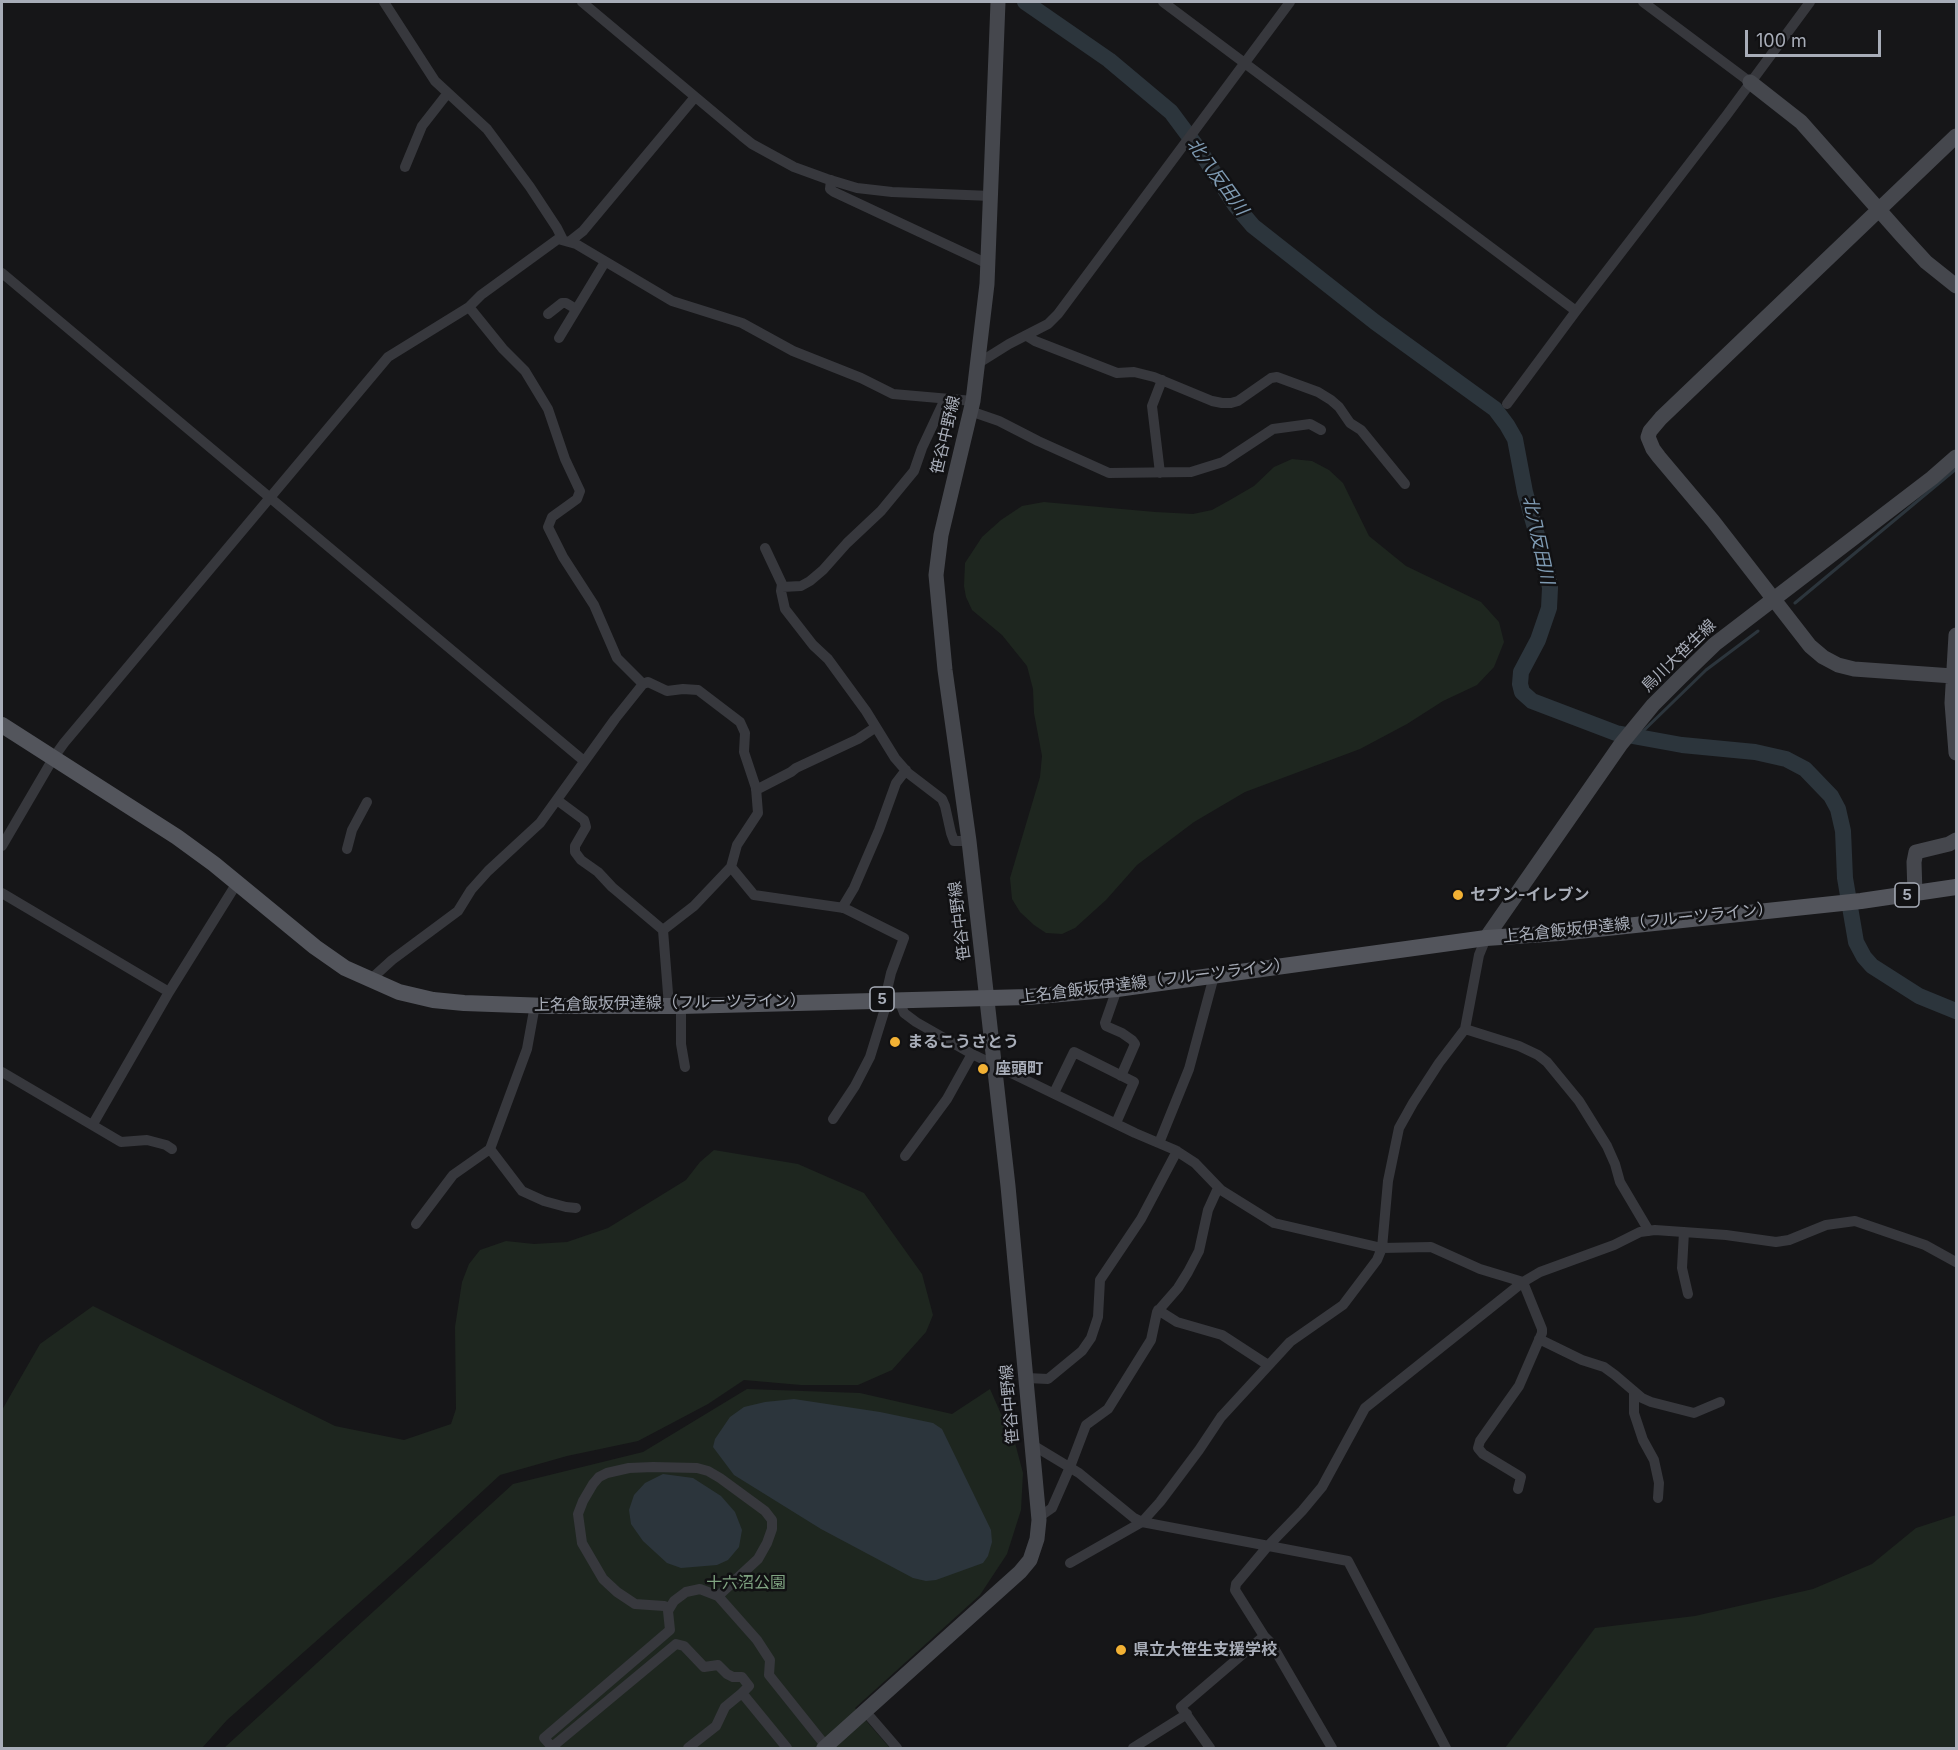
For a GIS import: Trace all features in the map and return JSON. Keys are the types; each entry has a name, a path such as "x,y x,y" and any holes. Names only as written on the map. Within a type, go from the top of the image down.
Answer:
{"main road":[{"name":"上名倉飯坂伊達線（フルーツライン）","path":"2,725 177,837 329,958 345,968 399,992 433,1000 464,1003 675,1006 1028,997 1117,989 1486,938 1560,933 1840,903 1956,887"}],"street":[{"path":"384,2 435,81 487,129 566,241"},
{"path":"582,2 752,144 794,167 857,188 892,192 992,196"},
{"name":"笹谷中野線","path":"822,1749 1020,1572 1030,1560 1037,1539 1039,1517 1008,1186 969,841 945,670 936,575 941,535 971,406 988,264 998,2"},
{"path":"1163,2 1576,311"},
{"path":"977,364 1048,324 1058,314 1290,2"},
{"path":"1643,2 1801,122 1878,211 1926,262 1956,286"},
{"path":"1507,404 1810,2"},
{"path":"405,167 422,126 447,94"},
{"path":"566,241 583,231 695,97"},
{"path":"1953,676 1865,670 1838,665 1823,657 1810,646 1713,521 1659,457 1648,437 1661,418 1956,136"},
{"path":"831,180 830,189 834,192 988,264"},
{"path":"2,846 54,757 388,357 469,307 481,295 558,239 576,244 672,301 742,323 793,351 861,378 893,394 945,399 971,406 1038,441 1108,473 1191,472 1222,462 1273,429 1310,424 1321,430"},
{"path":"559,338 605,262"},
{"path":"2,273 584,761"},
{"path":"548,314 562,303 576,309"},
{"path":"469,307 503,349 525,371 548,409 564,459 580,491 577,499 552,517 548,527 563,557 594,605 617,658 643,684"},
{"path":"1027,336 1116,373 1134,372 1162,380 1212,401 1231,404 1271,378 1277,377 1318,392 1339,407 1350,423 1361,430 1405,484"},
{"path":"1160,473 1152,406 1162,380"},
{"path":"782,587 801,586 810,580 823,570 847,543 881,511 914,471 945,399"},
{"name":"鳥川大笹生線","path":"1486,938 1621,744 1653,705 1715,644 1932,478 1956,457"},
{"path":"765,548 782,584 785,609 813,645 837,670 894,758 908,773 942,799 954,841 969,841"},
{"path":"1956,635 1953,676 1956,753"},
{"path":"370,980 392,960 458,911 471,890 488,871 531,832 643,684 648,682 667,691 683,688 698,690 740,722 745,733 744,752 756,790 757,817 750,823 737,845 731,867 694,906 663,930"},
{"path":"756,790 858,739 876,727"},
{"path":"842,908 858,878 896,783 906,770"},
{"path":"557,800 584,820 586,827 575,846 575,852 581,860 598,872 612,887 663,930 686,1067"},
{"path":"347,849 352,830 367,802"},
{"path":"1915,894 1916,852 1949,844 1956,840"},
{"path":"731,867 754,895 842,908 904,938 888,986 894,1000 904,1013 972,1054 1177,1151 1195,1163 1218,1188 1243,1206 1274,1223 1383,1248 1431,1248 1479,1269 1523,1282"},
{"path":"93,1124 169,992 237,884"},
{"path":"2,893 169,992"},
{"path":"1070,1563 1142,1522 1160,1502 1221,1417 1290,1342 1342,1305 1377,1260 1383,1248 1388,1181 1400,1128 1439,1063 1465,1029 1479,955 1486,938"},
{"path":"1159,1143 1189,1069 1214,976"},
{"path":"1117,989 1105,1023 1106,1026 1122,1033 1135,1044 1121,1076"},
{"path":"834,1119 870,1057 894,1000"},
{"path":"416,1224 453,1175 490,1149 527,1049 535,1005"},
{"path":"1465,1029 1519,1047 1538,1055 1547,1062 1579,1101 1606,1146 1615,1164 1620,1182 1648,1231"},
{"path":"1054,1093 1074,1052 1134,1082 1116,1123"},
{"path":"905,1156 946,1099 972,1054"},
{"path":"2,1072 121,1142 147,1140 172,1149"},
{"path":"490,1149 522,1191 544,1201 576,1208"},
{"path":"1027,1378 1048,1379 1082,1351 1091,1338 1098,1317 1100,1280 1142,1218 1177,1151"},
{"path":"1039,1517 1052,1508 1086,1425 1108,1408 1151,1340 1158,1310 1178,1288 1199,1251 1208,1210 1218,1188"},
{"path":"1332,1749 1271,1643 1264,1636 1235,1590 1244,1574 1267,1546 1322,1487 1365,1408 1523,1282 1540,1272 1614,1245 1640,1232 1654,1230 1776,1242 1789,1240 1826,1225 1855,1221 1925,1245 1956,1262"},
{"path":"1684,1232 1682,1268 1688,1294"},
{"path":"1518,1489 1521,1477 1483,1454 1478,1448 1480,1441 1519,1386 1542,1329 1523,1282"},
{"path":"1158,1310 1177,1322 1222,1335 1268,1365"},
{"path":"1539,1339 1604,1368 1634,1392 1651,1402 1694,1413 1720,1402"},
{"path":"1634,1392 1634,1413 1643,1440 1654,1460 1659,1483 1658,1498"},
{"path":"1031,1444 1070,1467 1142,1522 1348,1561 1446,1748"},
{"path":"669,1608 635,1604 617,1592 603,1579 582,1544 578,1514 593,1484 607,1473 637,1467 698,1468 720,1478 765,1510 772,1520 772,1529 767,1543 758,1559 718,1596"},
{"path":"688,1749 716,1726 725,1707 749,1686 742,1677 727,1674 718,1665 704,1667 684,1646 676,1644 552,1747 543,1745 544,1738 670,1630 669,1608 679,1596 692,1591 707,1590 718,1596 757,1640 770,1660 769,1675 825,1745 822,1749"},
{"path":"1210,1749 1181,1707 1264,1636"},
{"path":"742,1693 788,1749"},
{"path":"865,1712 897,1749"},
{"path":"1133,1749 1186,1714"}],"green space":[{"path":"1292,459 1312,461 1329,470 1343,483 1369,536 1406,566 1481,602 1499,622 1504,642 1494,667 1477,685 1443,701 1407,724 1360,749 1245,792 1194,822 1137,865 1106,900 1075,928 1062,934 1046,933 1020,912 1012,899 1010,878 1040,777 1042,756 1034,713 1033,689 1027,666 1002,635 972,610 964,586 965,563 982,537 1022,506 1044,502 1193,514 1212,510 1254,486 1274,467"},
{"path":"714,1150 798,1164 864,1193 922,1274 933,1315 926,1332 892,1370 858,1385 801,1385 744,1380 708,1404 638,1441 567,1456 500,1475 227,1720 202,1748 2,1748 2,1410 40,1344 93,1306 335,1426 404,1440 451,1424 456,1409 455,1327 462,1282 469,1264 480,1250 506,1241 534,1244 567,1242 608,1228 686,1180 700,1162"},
{"name":"十六沼公園","path":"747,1389 860,1393 952,1414 990,1389 1001,1414 1010,1424 1023,1473 1021,1510 1007,1554 980,1595 855,1708 890,1748 224,1748 513,1484 643,1452"},
{"path":"1956,1515 1956,1748 1505,1748 1595,1628 1695,1616 1813,1589 1872,1564 1916,1528"}],"shaded area":[{"path":"794,1399 880,1412 933,1423 942,1429 991,1530 992,1542 988,1556 983,1563 936,1580 926,1581 913,1578 821,1529 734,1475 713,1447 715,1439 730,1417 744,1407"},
{"path":"663,1474 693,1478 721,1496 735,1512 742,1530 739,1547 728,1560 717,1565 681,1568 667,1563 643,1541 631,1524 629,1510 634,1495 645,1483"}],"waterway":[{"name":"北八反田川","path":"1025,2 1109,60 1171,112 1235,205 1253,226 1375,322 1495,409 1507,425 1515,439 1525,492 1550,588 1549,608 1538,640 1521,672 1522,692 1532,701 1616,733 1682,745 1755,752 1786,759 1805,769 1831,796 1838,809 1843,831 1845,878 1856,942 1864,957 1872,966 1919,996 1956,1011"},
{"path":"1795,603 1956,469"},
{"path":"1637,737 1706,670 1758,631"}],"place":[{"name":"セブン-イレブン","path":"1458,895"},
{"name":"まるこうさとう","path":"895,1042"},
{"name":"座頭町","path":"983,1069"},
{"name":"県立大笹生支援学校","path":"1121,1650"}]}
